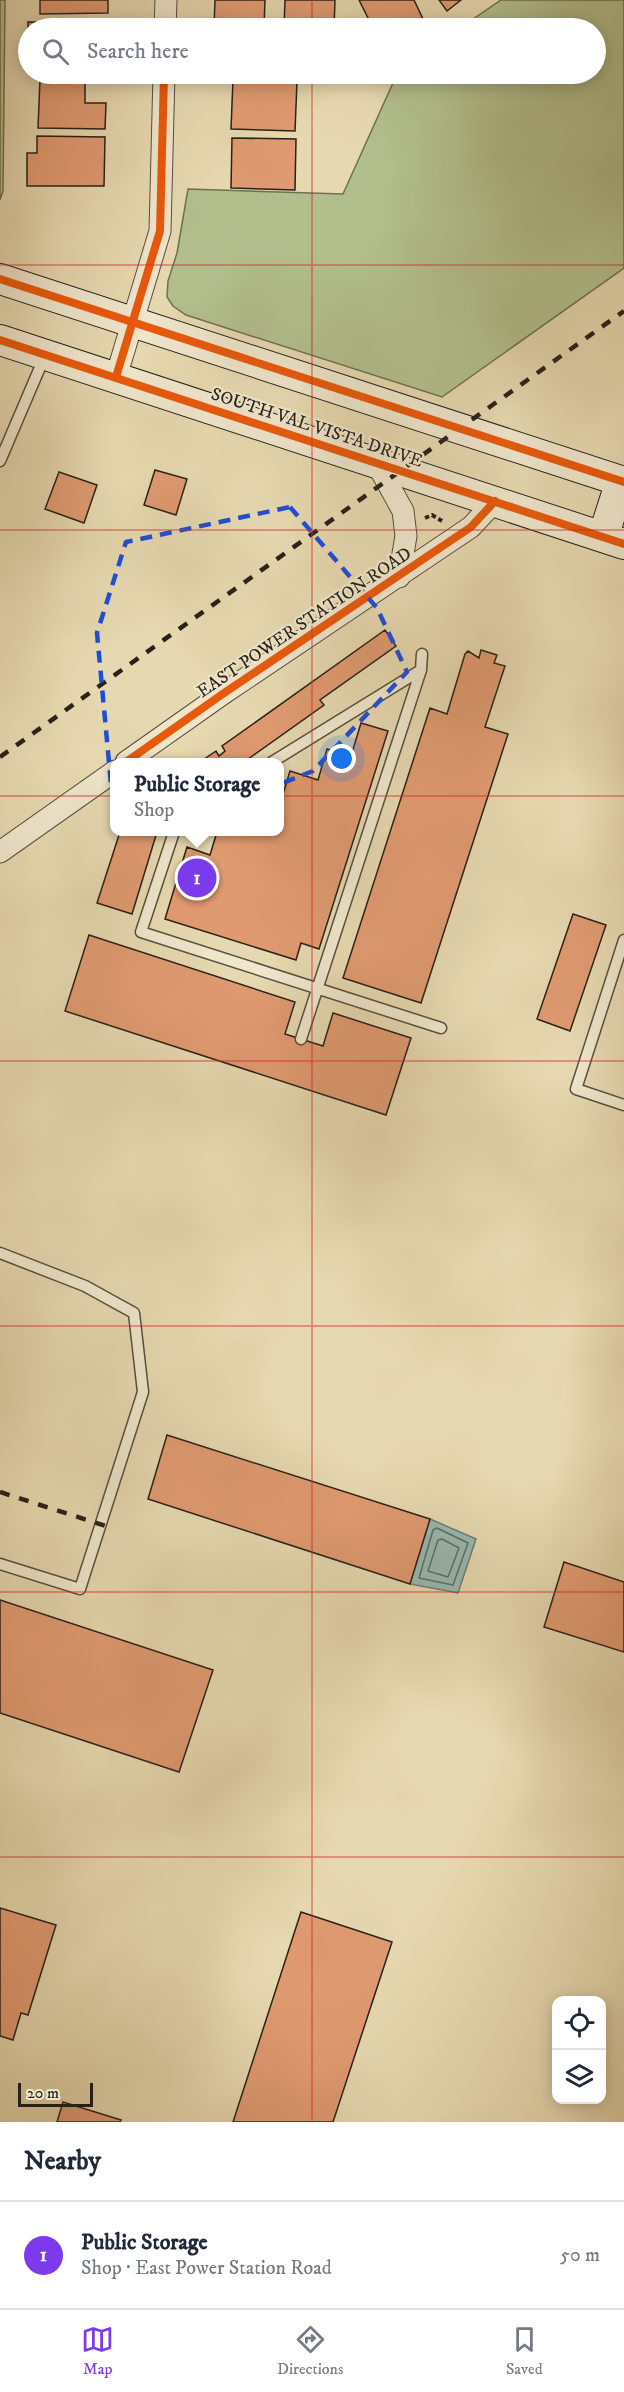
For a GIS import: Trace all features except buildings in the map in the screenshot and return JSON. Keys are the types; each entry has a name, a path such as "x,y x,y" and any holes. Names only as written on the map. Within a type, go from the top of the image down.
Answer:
{"main road":[{"path":"0,279 623,481 614,541"},
{"name":"SOUTH VAL VISTA DRIVE","path":"0,340 614,541"}],"street":[{"path":"165,18 166,0"},
{"path":"116,377 160,231 164,84"},
{"name":"EAST POWER STATION ROAD","path":"376,462 404,511 406,536 399,577"},
{"name":"EAST POWER STATION ROAD","path":"132,758 471,527 495,501"},
{"path":"0,852 110,774"}],"lane":[{"path":"0,461 45,355"},
{"path":"301,1039 421,670 422,654"},
{"path":"278,758 421,670"},
{"path":"172,836 141,932 441,1028"},
{"path":"624,940 621,957 576,1089 624,1105"},
{"path":"0,1253 85,1286 134,1313 143,1392 80,1589 0,1564"}],"path":[{"path":"419,520 432,515 445,523"}],"highlighted area":[{"path":"290,507 377,608 407,672 313,771 194,818 111,784 97,633 126,542"}],"green space":[{"path":"0,0 5,0 3,191 0,200"},
{"path":"501,0 624,0 624,268 442,397 186,315 173,306 167,297 168,281 177,253 188,189 343,194 392,84 606,84 606,18 475,18"}],"water":[{"path":"430,1519 476,1539 458,1593 410,1584"}],"railway":[{"path":"0,757 624,311"},
{"path":"0,1492 112,1528"}],"cycle path":[{"path":"116,377 160,231 164,84"},
{"path":"0,279 624,482"},
{"path":"0,340 624,544"},
{"path":"132,758 471,527 495,501"}],"place":[{"name":"Public Storage","path":"197,878"}]}
